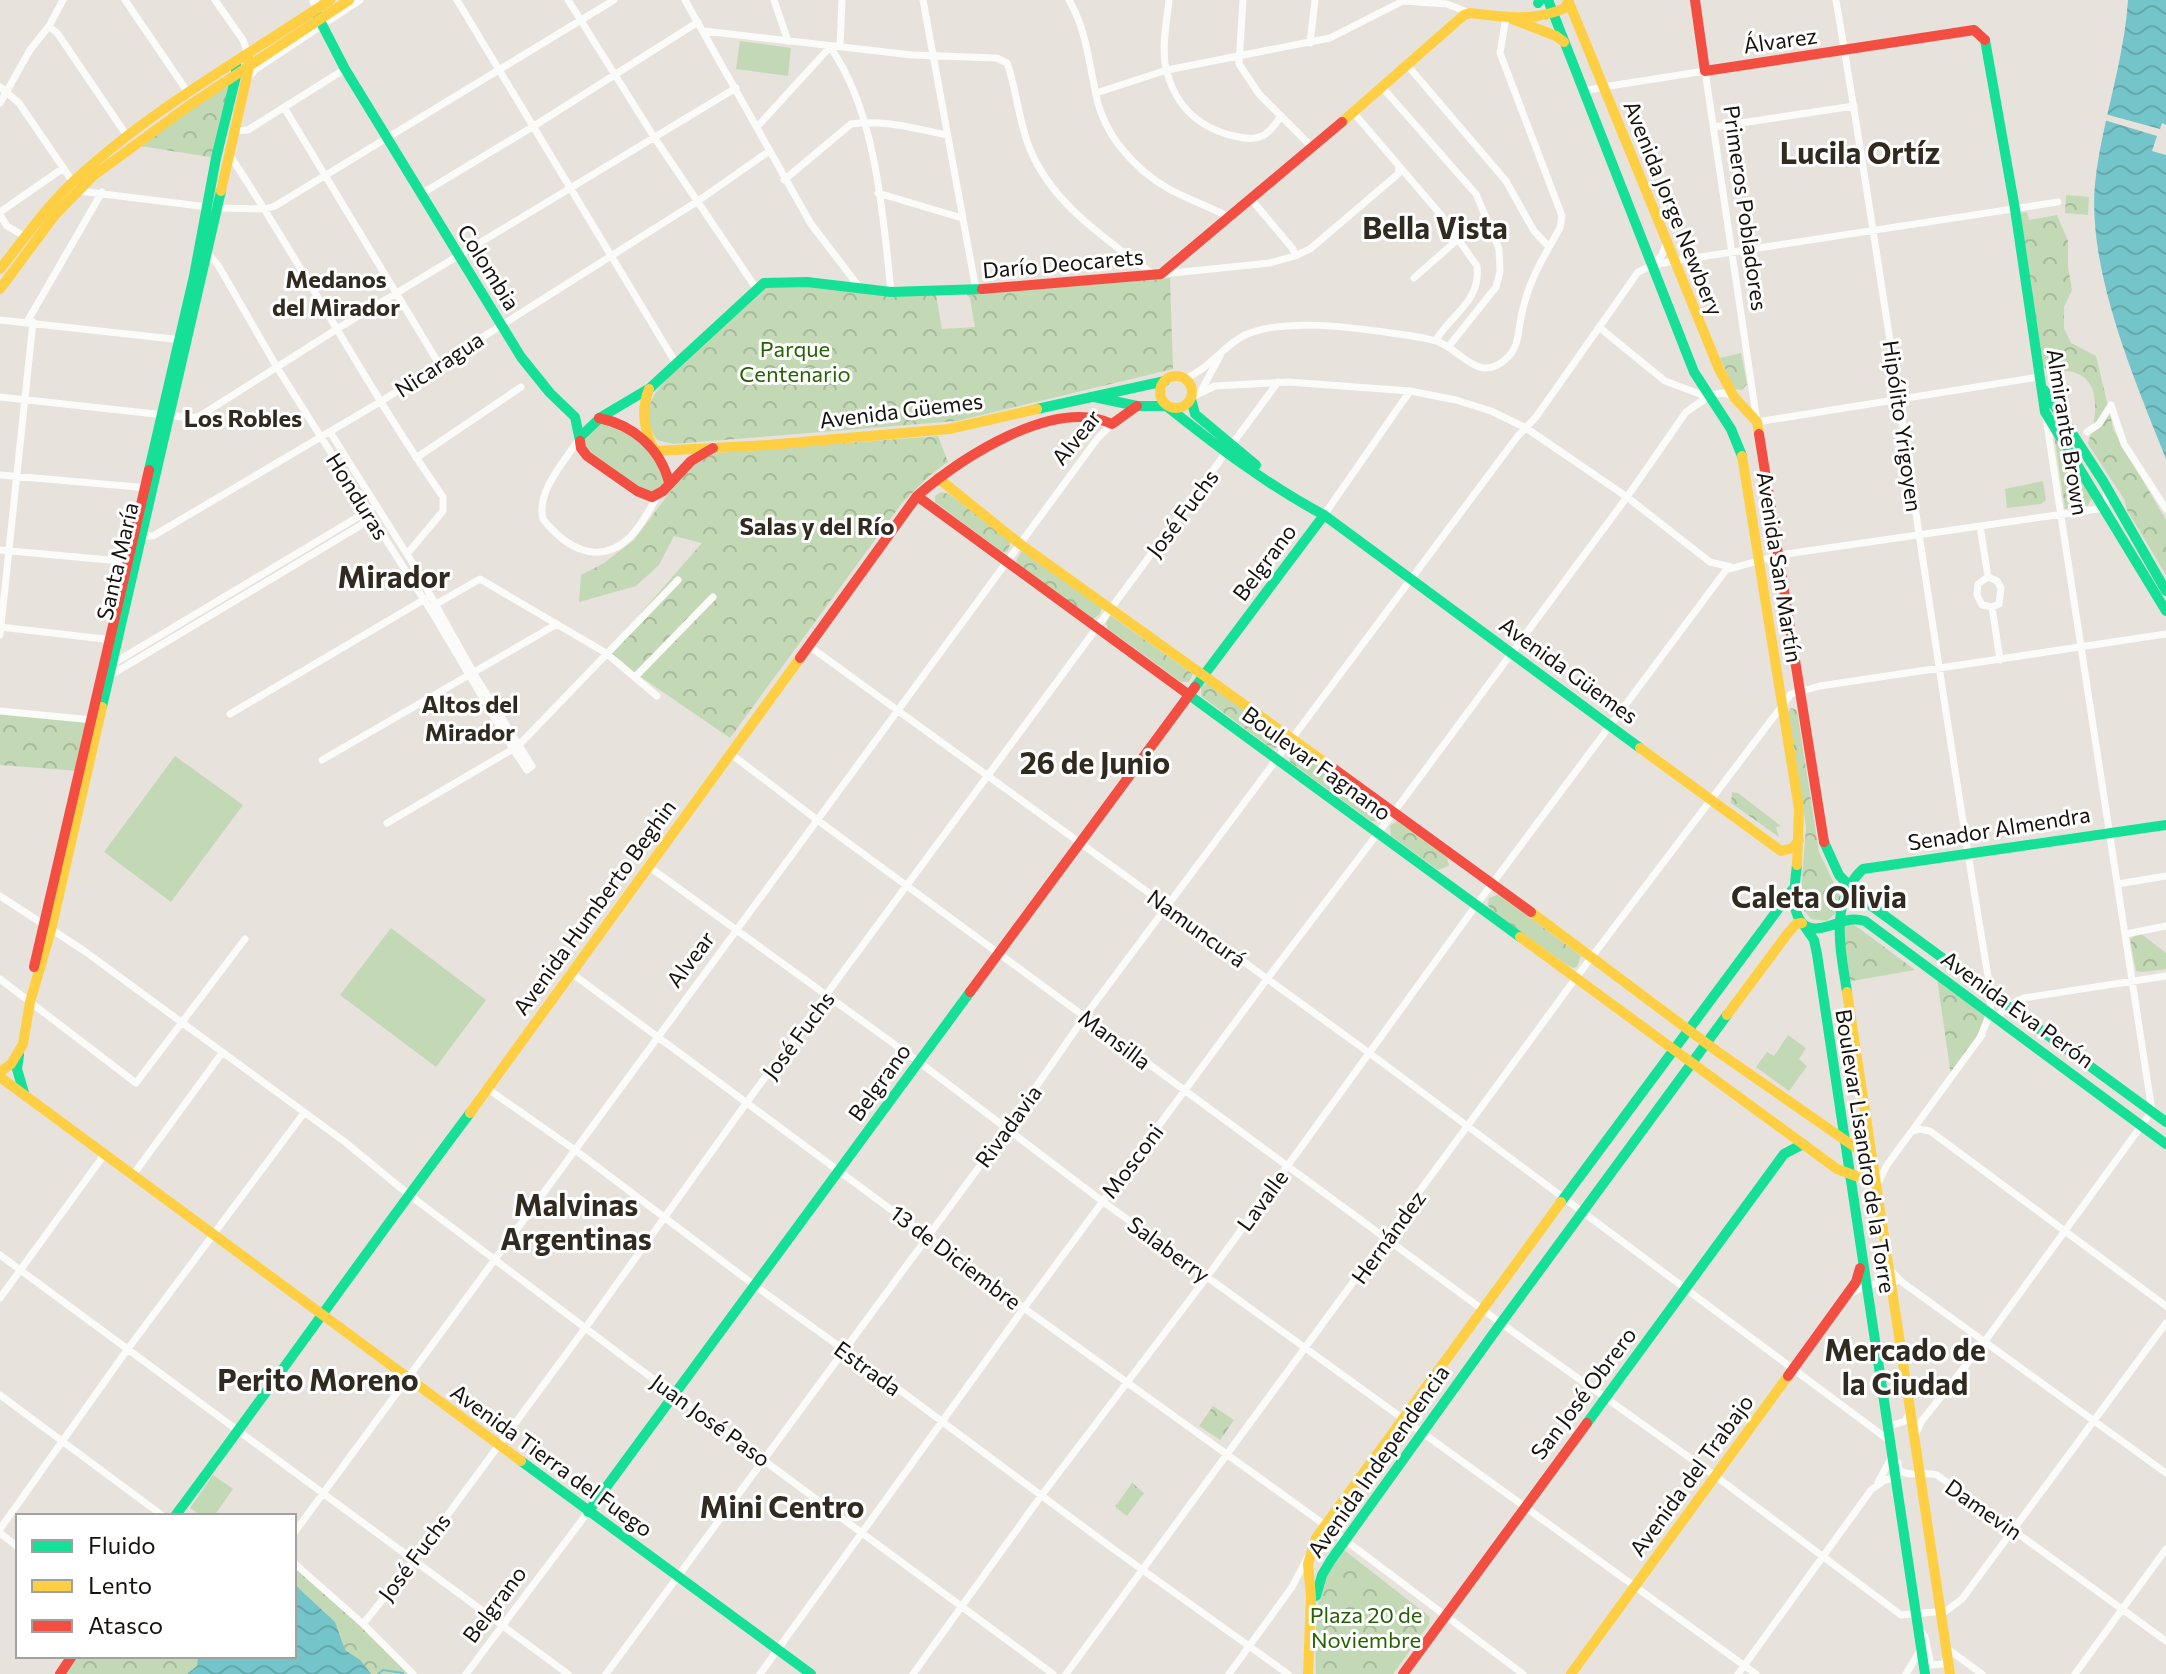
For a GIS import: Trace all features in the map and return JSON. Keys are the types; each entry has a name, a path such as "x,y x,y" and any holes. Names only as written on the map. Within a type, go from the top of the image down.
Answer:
{"main road":[{"path":"0,289 75,187 249,67 330,0"},
{"path":"0,269 26,237 127,136 317,10 349,0"},
{"path":"1509,18 1553,13 1565,8 1568,0"},
{"name":"Avenida Jorge Newbery","path":"1568,0 1726,385 1757,422"},
{"name":"Primeros Pobladores","path":"1695,0 1705,71"},
{"path":"1509,18 1525,13 1542,1"},
{"name":"Avenida Jorge Newbery","path":"1542,1 1553,13 1689,360 1707,397 1736,434"},
{"name":"Colombia","path":"317,10 345,69 501,324 531,370 575,417 581,448 587,456 642,494 657,497"},
{"path":"1470,13 1509,18 1564,42"},
{"name":"Darío Deocarets","path":"756,288 774,281 891,292 976,290 1158,275 1231,218 1311,146 1470,13"},
{"name":"Álvarez","path":"1705,71 1974,30 1985,38"},
{"name":"Almirante Brown","path":"1985,38 2015,209 2045,412"},
{"name":"Santa María","path":"183,340 207,253 211,206 229,154 249,67 248,54"},
{"name":"Santa María","path":"1,1073 18,1039 48,928 133,563 211,206 236,63"},
{"path":"580,437 585,427 650,388 756,288"},
{"path":"1689,360 1698,362 1704,359 1710,349"},
{"path":"1176,376 1186,378 1194,396 1185,405 1167,407 1159,395 1159,389 1165,381 1176,376"},
{"name":"Avenida Güemes","path":"656,451 949,429 1165,381"},
{"path":"2040,381 2103,481 2166,591"},
{"name":"Alvear","path":"1112,424 1129,408 1141,385"},
{"path":"650,388 644,405 649,440 665,466 669,482"},
{"name":"Avenida Güemes","path":"1092,396 1129,408 1167,407 1319,512 1781,851 1791,850 1799,840"},
{"name":"Avenida Güemes","path":"1194,396 1200,419 1230,450"},
{"path":"2045,412 2166,611"},
{"name":"Avenida Humberto Beghin","path":"177,1514 917,496 938,478 995,444 1050,422 1086,416 1112,424"},
{"path":"599,418 616,421 656,451"},
{"name":"Avenida San Martín","path":"1757,422 1824,845 1830,862 1848,889"},
{"name":"Avenida San Martín","path":"1736,434 1741,448 1799,809 1793,889"},
{"path":"657,497 691,461 713,448"},
{"name":"Boulevar Fagnano","path":"938,478 1020,544 1493,883 1590,959 1707,1044 1865,1154 1874,1169"},
{"name":"Santa María","path":"133,563 143,536 150,488"},
{"name":"Boulevar Fagnano","path":"917,496 1837,1169"},
{"name":"Belgrano","path":"588,1512 1205,675 1319,512"},
{"name":"Santa María","path":"95,720 114,663 114,640"},
{"name":"Senador Almendra","path":"1848,889 1853,878 1863,869 2166,825"},
{"name":"Boulevar Lisandro de la Torre","path":"1793,889 1795,908 1814,940 1925,1674"},
{"name":"Avenida Independencia","path":"1311,1624 1308,1567 1310,1553 1325,1525 1793,889"},
{"name":"Boulevar Lisandro de la Torre","path":"1848,889 1838,933 1914,1442 1916,1459 1913,1474 1941,1612 1950,1674"},
{"name":"Avenida Eva Perón","path":"1848,889 2166,1122"},
{"name":"Avenida Eva Perón","path":"1841,920 1855,918 1865,921 2166,1144"},
{"path":"1802,923 1819,929 1841,920"},
{"name":"Avenida Independencia","path":"1311,1624 1319,1585 1344,1540 1788,933 1796,924 1802,923"},
{"name":"Santa María","path":"1,1073 11,1064 23,1044 28,1000"},
{"path":"23,1044 17,1069 25,1095"},
{"name":"Avenida Tierra del Fuego","path":"1,1073 25,1095 213,1236 811,1674"},
{"name":"San José Obrero","path":"1403,1674 1784,1154 1803,1144"},
{"path":"1837,1169 1862,1177 1874,1169"},
{"path":"1837,1169 1853,1195"},
{"name":"Avenida del Trabajo","path":"1571,1674 1856,1282 1862,1258"},
{"path":"1308,1567 1316,1573 1331,1560"},
{"path":"1308,1674 1311,1624"}],"street":[{"path":"0,103 3,89 49,26 63,0"},
{"path":"125,0 195,103"},
{"path":"228,0 217,3 243,40 248,54"},
{"path":"244,87 251,73 317,10 360,0"},
{"path":"457,0 677,365"},
{"path":"568,0 654,137 756,288"},
{"path":"3,89 19,103 75,187 211,206 265,209 275,206 614,0"},
{"path":"685,0 784,180 811,224 860,288"},
{"path":"774,0 788,41"},
{"path":"840,46 842,0"},
{"path":"923,0 976,290"},
{"path":"1069,0 1084,34 1099,105 1118,144 1134,163 1171,191 1231,218"},
{"path":"1169,0 1165,49 1167,70 1177,97 1190,113 1216,132 1251,140 1268,133 1281,116"},
{"path":"1243,0 1238,58 1249,82 1311,146"},
{"path":"1310,43 1315,0"},
{"name":"Hipólito Yrigoyen","path":"1836,0 1875,230 1918,535 1991,994"},
{"path":"1096,93 1167,70 1330,38 1388,4 1411,1 1447,4 1470,13"},
{"path":"1186,378 1200,371 1245,336 1285,327 1366,330 1436,340 1477,367 1492,367 1506,359 1515,347 1526,293 1560,228 1562,216 1500,53 1509,18"},
{"path":"421,194 698,22"},
{"path":"49,26 58,34 127,136"},
{"path":"704,31 912,55 997,58 1007,63 1027,142 1046,178 1086,222 1158,275 1270,263 1295,256 1310,249 1344,222 1398,174 1399,167"},
{"path":"830,47 843,65 865,122 891,292"},
{"path":"757,127 830,47"},
{"path":"1408,66 1506,181 1534,231 1549,247"},
{"path":"234,131 248,130 345,69"},
{"name":"Álvarez","path":"1586,100 1589,90 1705,71"},
{"name":"Primeros Pobladores","path":"1705,71 1757,422"},
{"path":"1382,87 1476,194 1499,249 1500,272 1496,287 1449,346"},
{"path":"0,397 192,418 200,416 337,329 736,88"},
{"path":"1714,127 1854,106"},
{"path":"285,109 439,364"},
{"path":"1353,112 1441,215 1477,266 1476,285 1469,301 1444,326 1436,340"},
{"path":"784,180 851,124 865,122 947,135"},
{"name":"Nicaragua","path":"143,536 153,536 164,530 322,438 698,201 768,152"},
{"path":"229,154 380,402 443,497 445,505 407,554"},
{"path":"26,237 7,226 0,214 62,169"},
{"path":"0,635 4,551 16,476 30,322 102,192"},
{"path":"878,193 962,218"},
{"path":"1251,199 1293,249 1295,256"},
{"path":"1653,265 2058,202"},
{"path":"0,233 7,226"},
{"path":"1653,265 1665,249 1665,236"},
{"path":"1414,278 1457,240"},
{"name":"Honduras","path":"207,253 218,265 278,369 369,515 432,607 516,748"},
{"name":"Rivadavia","path":"606,1674 1007,1129 1085,1016 1536,417 1638,272 1653,265"},
{"path":"0,320 183,340"},
{"path":"1600,328 1665,381 1707,397 1723,393 1734,397"},
{"path":"1194,396 1221,354"},
{"path":"1757,422 1898,399 2040,381"},
{"path":"1194,396 1215,386 1278,382 1347,384 1410,391 1491,411 1526,428 1627,497 1710,562 1733,567 1779,555 2105,508 2108,498 2103,481"},
{"name":"José Fuchs","path":"363,1624 415,1559 586,1327 747,1102 1278,382"},
{"path":"416,458 521,387"},
{"path":"1319,512 1410,391"},
{"name":"Mosconi","path":"760,1674 1102,1201 1379,833 1627,497 1686,412 1707,397"},
{"path":"2087,432 2099,424 2111,405 2124,444 2166,509"},
{"name":"Almirante Brown","path":"2045,412 2152,1111"},
{"name":"Alvear","path":"296,1530 816,819 1112,424"},
{"name":"Honduras","path":"330,432 407,554 427,599"},
{"path":"580,437 558,470 542,506 543,519 559,534 583,551 598,554 628,539 657,497"},
{"path":"0,475 150,488"},
{"path":"111,675 378,509"},
{"path":"114,663 369,515"},
{"path":"1980,526 1988,577"},
{"path":"4,551 133,563"},
{"name":"Lavalle","path":"913,1674 1717,580 1733,567"},
{"path":"1988,577 1997,581 2001,588 1999,604 1992,607 1982,605 1977,595 1978,584 1988,577"},
{"path":"432,607 480,579 606,653 657,696"},
{"path":"387,823 516,748 678,580"},
{"path":"635,677 713,597"},
{"path":"230,714 427,599"},
{"path":"1992,607 2000,660"},
{"path":"322,760 557,624"},
{"path":"0,627 114,640"},
{"path":"1800,690 2166,634"},
{"name":"Namuncurá","path":"809,646 990,775 1583,1212"},
{"name":"Hernández","path":"1066,1674 1575,979 1781,706 1791,694 1800,690"},
{"path":"0,711 95,720"},
{"name":"Mansilla","path":"731,754 1501,1323 1714,1475 1894,1612 1919,1620"},
{"name":"Salaberry","path":"648,866 738,928 1102,1201 1756,1674"},
{"path":"2118,884 2166,876"},
{"name":"Juan José Paso","path":"0,896 181,1021 345,1142 494,1259 1053,1674"},
{"path":"2126,934 2166,926"},
{"path":"0,979 136,1083 245,939"},
{"name":"13 de Diciembre","path":"570,972 1024,1308 1325,1525 1523,1674"},
{"path":"1877,1191 1879,1177 1993,1016 2024,998 2166,976"},
{"path":"1991,994 1993,1016"},
{"path":"133,1175 222,1053"},
{"name":"Estrada","path":"488,1089 1288,1674"},
{"path":"1914,1442 1921,1422 1985,1341 2152,1111"},
{"path":"16,1545 0,1531 127,1350 304,1113"},
{"path":"1909,1133 1919,1129 1930,1131 2166,1306"},
{"path":"0,1298 104,1155"},
{"path":"1874,1169 1887,1165"},
{"path":"1583,1212 1873,1426 1896,1450 1899,1470 1913,1474"},
{"path":"0,1255 568,1674"},
{"path":"1885,1256 1892,1272 1902,1282 2166,1473"},
{"path":"1844,1299 1866,1285 1902,1282"},
{"path":"1919,1620 1950,1609 1962,1599 2166,1323"},
{"path":"0,1395 160,1514"},
{"path":"1873,1426 1888,1427 1905,1421 1909,1413"},
{"path":"1738,1674 1886,1471 1892,1454"},
{"path":"1871,1490 1885,1480 1913,1474"},
{"name":"Damevin","path":"1913,1474 1937,1475 2166,1641"},
{"name":"Belgrano","path":"466,1674 588,1512"},
{"path":"2075,1674 2166,1549"},
{"path":"1229,1674 1299,1577 1310,1553"},
{"path":"296,1565 363,1624 413,1674"},
{"path":"1919,1620 1931,1665 1944,1664 1947,1652"},
{"path":"1919,1620 1937,1621 1941,1642 1947,1652 1982,1674"},
{"path":"1906,1674 1921,1647"}],"green space":[{"path":"740,41 791,48 788,76 736,69"},
{"path":"236,76 216,158 134,145"},
{"path":"2066,195 2089,197 2088,215 2065,213"},
{"path":"2027,212 2029,220 2057,215 2068,241 2072,290 2064,307 2064,328 2071,343 2096,356 2114,431 2166,520 2166,575 2127,510 2124,499 2088,443 2094,422 2095,399 2087,380 2079,374 2043,367 2020,213"},
{"name":"Parque Centenario","path":"1170,278 1173,369 957,421 673,444 657,440 649,422 650,404 669,376 766,287 785,285 936,295 942,329 975,327 966,293"},
{"path":"1741,353 1747,384 1742,390 1734,389 1720,358"},
{"path":"608,419 656,451 669,482 652,497 587,456 583,431"},
{"path":"2054,435 2092,498 2088,505 2065,509"},
{"path":"938,436 948,462 902,503 730,738 606,653 702,543 674,536 659,565 636,586 579,602 581,575 604,563 634,540 685,472 697,462 716,453"},
{"path":"2043,481 2046,500 2041,504 2007,508 2005,489"},
{"path":"941,492 949,494 1011,540 1008,551 1002,552 935,502 935,496"},
{"path":"1024,551 1102,607 1100,614 1093,619 1019,567 1016,561"},
{"path":"1110,615 1193,674 1189,682 1181,682 1108,629 1106,623"},
{"path":"1207,683 1280,735 1282,745 1272,749 1201,696 1201,686"},
{"path":"1791,708 1797,710 1819,852 1842,900 1837,912 1827,921 1811,919 1800,905 1806,827 1788,712"},
{"path":"0,711 90,720 78,771 0,765"},
{"path":"1295,749 1380,809 1378,821 1371,821 1290,762 1289,752"},
{"path":"175,756 243,805 171,902 104,852"},
{"path":"1732,792 1738,793 1781,826 1776,827 1779,837 1731,803"},
{"path":"1397,821 1447,857 1449,866 1438,870 1391,836 1390,826"},
{"path":"1499,894 1581,956 1577,967 1567,965 1491,910 1489,898"},
{"path":"1842,919 1856,926 1915,970 1846,982"},
{"path":"391,928 486,1000 436,1067 340,995"},
{"path":"2140,933 2166,953 2166,969 2136,971 2130,939"},
{"path":"1937,978 1990,1013 1984,1030 1951,1076"},
{"path":"1788,1035 1806,1048 1799,1059 1807,1066 1789,1091 1756,1067 1767,1052 1774,1056"},
{"path":"1213,1406 1234,1420 1220,1440 1199,1426"},
{"path":"213,1475 233,1489 215,1514 199,1514 190,1508"},
{"path":"1132,1483 1144,1493 1127,1516 1115,1507"},
{"name":"Plaza 20 de Noviembre","path":"1344,1550 1430,1617 1429,1624 1393,1674 1316,1674 1316,1621 1320,1594 1329,1571"},
{"path":"296,1565 413,1674 60,1674 71,1658 296,1658"}],"water":[{"path":"2128,0 2166,0 2166,459 2114,320 2097,246 2094,209 2096,175"},
{"path":"296,1586 335,1622 345,1650 360,1660 371,1674 187,1674 197,1666 198,1658 296,1658"}],"pier":[{"path":"2105,114 2160,129 2162,123 2166,125 2166,155 2152,151 2157,136 2104,120"}],"waterway":[{"path":"378,1674 383,1670 403,1673"}],"traffic: fast":[{"path":"1548,0 1694,372 1731,429 1742,456"},
{"path":"315,11 345,69 521,357 550,393 575,417 580,441"},
{"path":"1985,40 2015,209 2045,412 2166,611"},
{"path":"149,470 194,276 216,158 236,76 236,63"},
{"path":"102,707 221,191"},
{"path":"580,437 601,417 650,388 764,283 807,282 891,292 982,289"},
{"path":"1037,409 1165,381"},
{"path":"2044,390 2103,481 2166,591"},
{"path":"1094,397 1137,406 1166,406"},
{"path":"1191,399 1195,414 1256,465"},
{"path":"1169,408 1264,479 1324,515 1640,748"},
{"path":"1195,687 1324,515"},
{"path":"1185,692 1520,937"},
{"path":"1847,992 1840,944 1841,911 1852,882 1863,869 2166,825"},
{"path":"1824,842 1839,875 1862,899 2166,1122"},
{"path":"1797,865 1794,899 1799,919 1805,926 1815,928 1851,920 1865,921 2166,1144"},
{"path":"1561,1202 1793,889"},
{"path":"1803,924 1814,940 1817,954 1925,1674"},
{"path":"588,1512 970,992"},
{"path":"1316,1596 1322,1575 1331,1560 1727,1015"},
{"path":"19,1055 17,1069 24,1093"},
{"path":"176,1514 470,1113"},
{"path":"1587,1423 1784,1154 1803,1144"},
{"path":"521,1461 811,1674"}],"traffic: slow":[{"path":"0,269 55,201 104,154 166,107 330,0"},
{"path":"0,289 55,215 93,176 187,107 349,0"},
{"path":"1568,0 1719,369 1734,397 1757,422 1759,434"},
{"path":"1342,122 1464,15 1542,15 1565,8 1568,1"},
{"path":"1512,19 1564,42"},
{"path":"221,191 249,67 248,54"},
{"path":"1176,376 1188,380 1192,392 1188,404 1176,408 1164,404 1160,392 1164,380 1176,376"},
{"path":"649,389 644,418 653,447"},
{"path":"656,451 768,445 949,429 1037,409"},
{"path":"1742,456 1799,809 1797,865"},
{"path":"938,478 1020,544 1330,766"},
{"path":"470,1113 800,658"},
{"path":"0,1072 11,1064 23,1044 30,1002 51,930 102,707"},
{"path":"1640,748 1781,851 1793,848 1799,840"},
{"path":"1531,912 1718,1052 1865,1154 1873,1165"},
{"path":"1727,1015 1788,933 1796,924 1802,923"},
{"path":"1520,937 1837,1169 1856,1176 1874,1173"},
{"path":"1847,992 1950,1674"},
{"path":"0,1077 521,1461"},
{"path":"1308,1674 1311,1597 1308,1564 1316,1538 1561,1202"},
{"path":"1571,1674 1788,1376"}],"traffic: jam":[{"path":"1695,0 1705,71 1974,30 1985,40"},
{"path":"982,289 1161,274 1342,122"},
{"path":"800,658 917,496 935,481 982,450 1036,425 1063,418 1089,418 1112,424 1137,406"},
{"path":"599,418 623,426 643,440 659,459 669,482"},
{"path":"1759,434 1824,842"},
{"path":"580,441 587,456 637,491 652,497 663,491 691,461 713,448"},
{"path":"34,967 149,470"},
{"path":"917,496 1185,692"},
{"path":"970,992 1195,687"},
{"path":"1330,766 1531,912"},
{"path":"1788,1376 1856,1282 1860,1268"},
{"path":"1403,1674 1587,1423"},
{"path":"60,1674 71,1658"}],"district":[{"name":"Lucila Ortíz","path":"1860,151"},
{"name":"Bella Vista","path":"1435,226"},
{"name":"Medanos del Mirador","path":"336,292"},
{"name":"Los Robles","path":"243,417"},
{"name":"Salas y del Río","path":"817,525"},
{"name":"Mirador","path":"394,575"},
{"name":"Altos del Mirador","path":"470,717"},
{"name":"26 de Junio","path":"1095,761"},
{"name":"Caleta Olivia","path":"1819,895"},
{"name":"Malvinas Argentinas","path":"576,1220"},
{"name":"Mercado de la Ciudad","path":"1905,1365"},
{"name":"Perito Moreno","path":"318,1378"},
{"name":"Mini Centro","path":"782,1505"}]}
